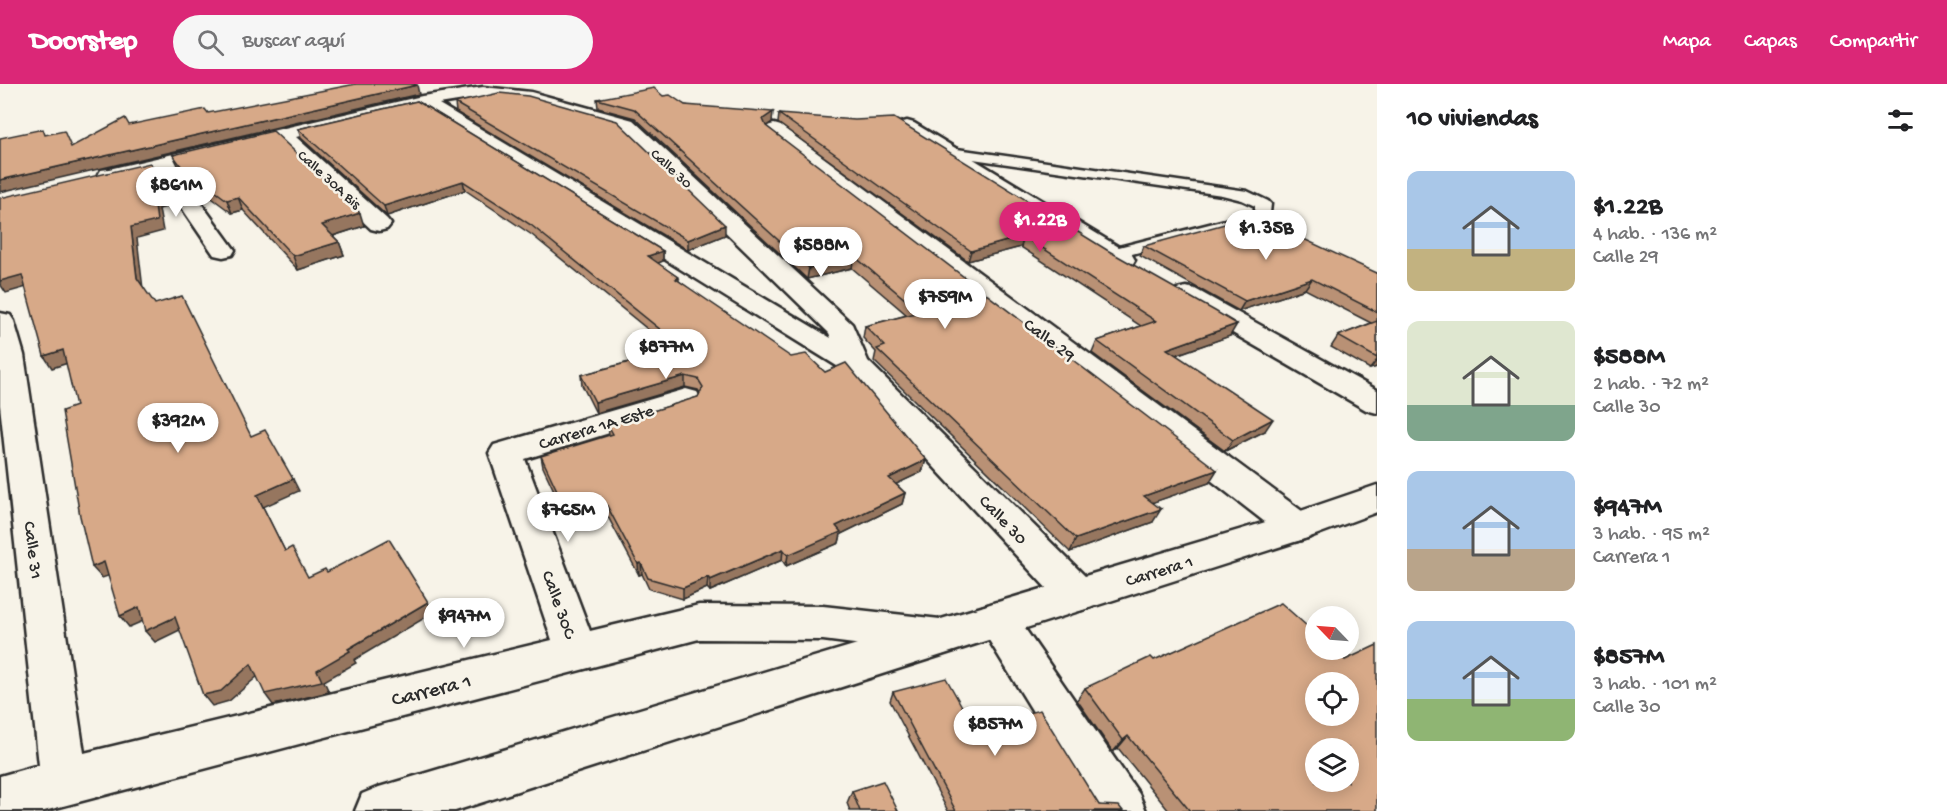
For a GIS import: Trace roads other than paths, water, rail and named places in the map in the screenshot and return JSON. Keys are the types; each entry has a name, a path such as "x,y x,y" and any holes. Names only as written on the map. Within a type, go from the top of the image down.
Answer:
{"street":[{"name":"Calle 30","path":"92,179 422,101 483,92 531,97 626,124 842,330 855,365"},
{"name":"Calle 30","path":"422,101 855,365 1078,595"},
{"path":"907,127 1113,254 1373,397"},
{"name":"Calle 29","path":"774,130 1297,527"},
{"name":"Calle 30A Bis","path":"282,134 379,224"},
{"path":"162,163 223,250"},
{"name":"Calle 31","path":"3,344 64,781"},
{"name":"Carrera 1A Este","path":"506,453 686,399"},
{"name":"Calle 30C","path":"506,453 577,652"},
{"name":"Carrera 1","path":"379,811 1297,527 1377,498"},
{"path":"996,619 1122,811"},
{"name":"Carrera 1","path":"0,800 64,781 699,622 823,623 940,637"}],"lane":[{"path":"950,152 1247,196 1263,204 1262,213 1251,218 1113,254"},
{"path":"1251,218 1272,228"}]}
